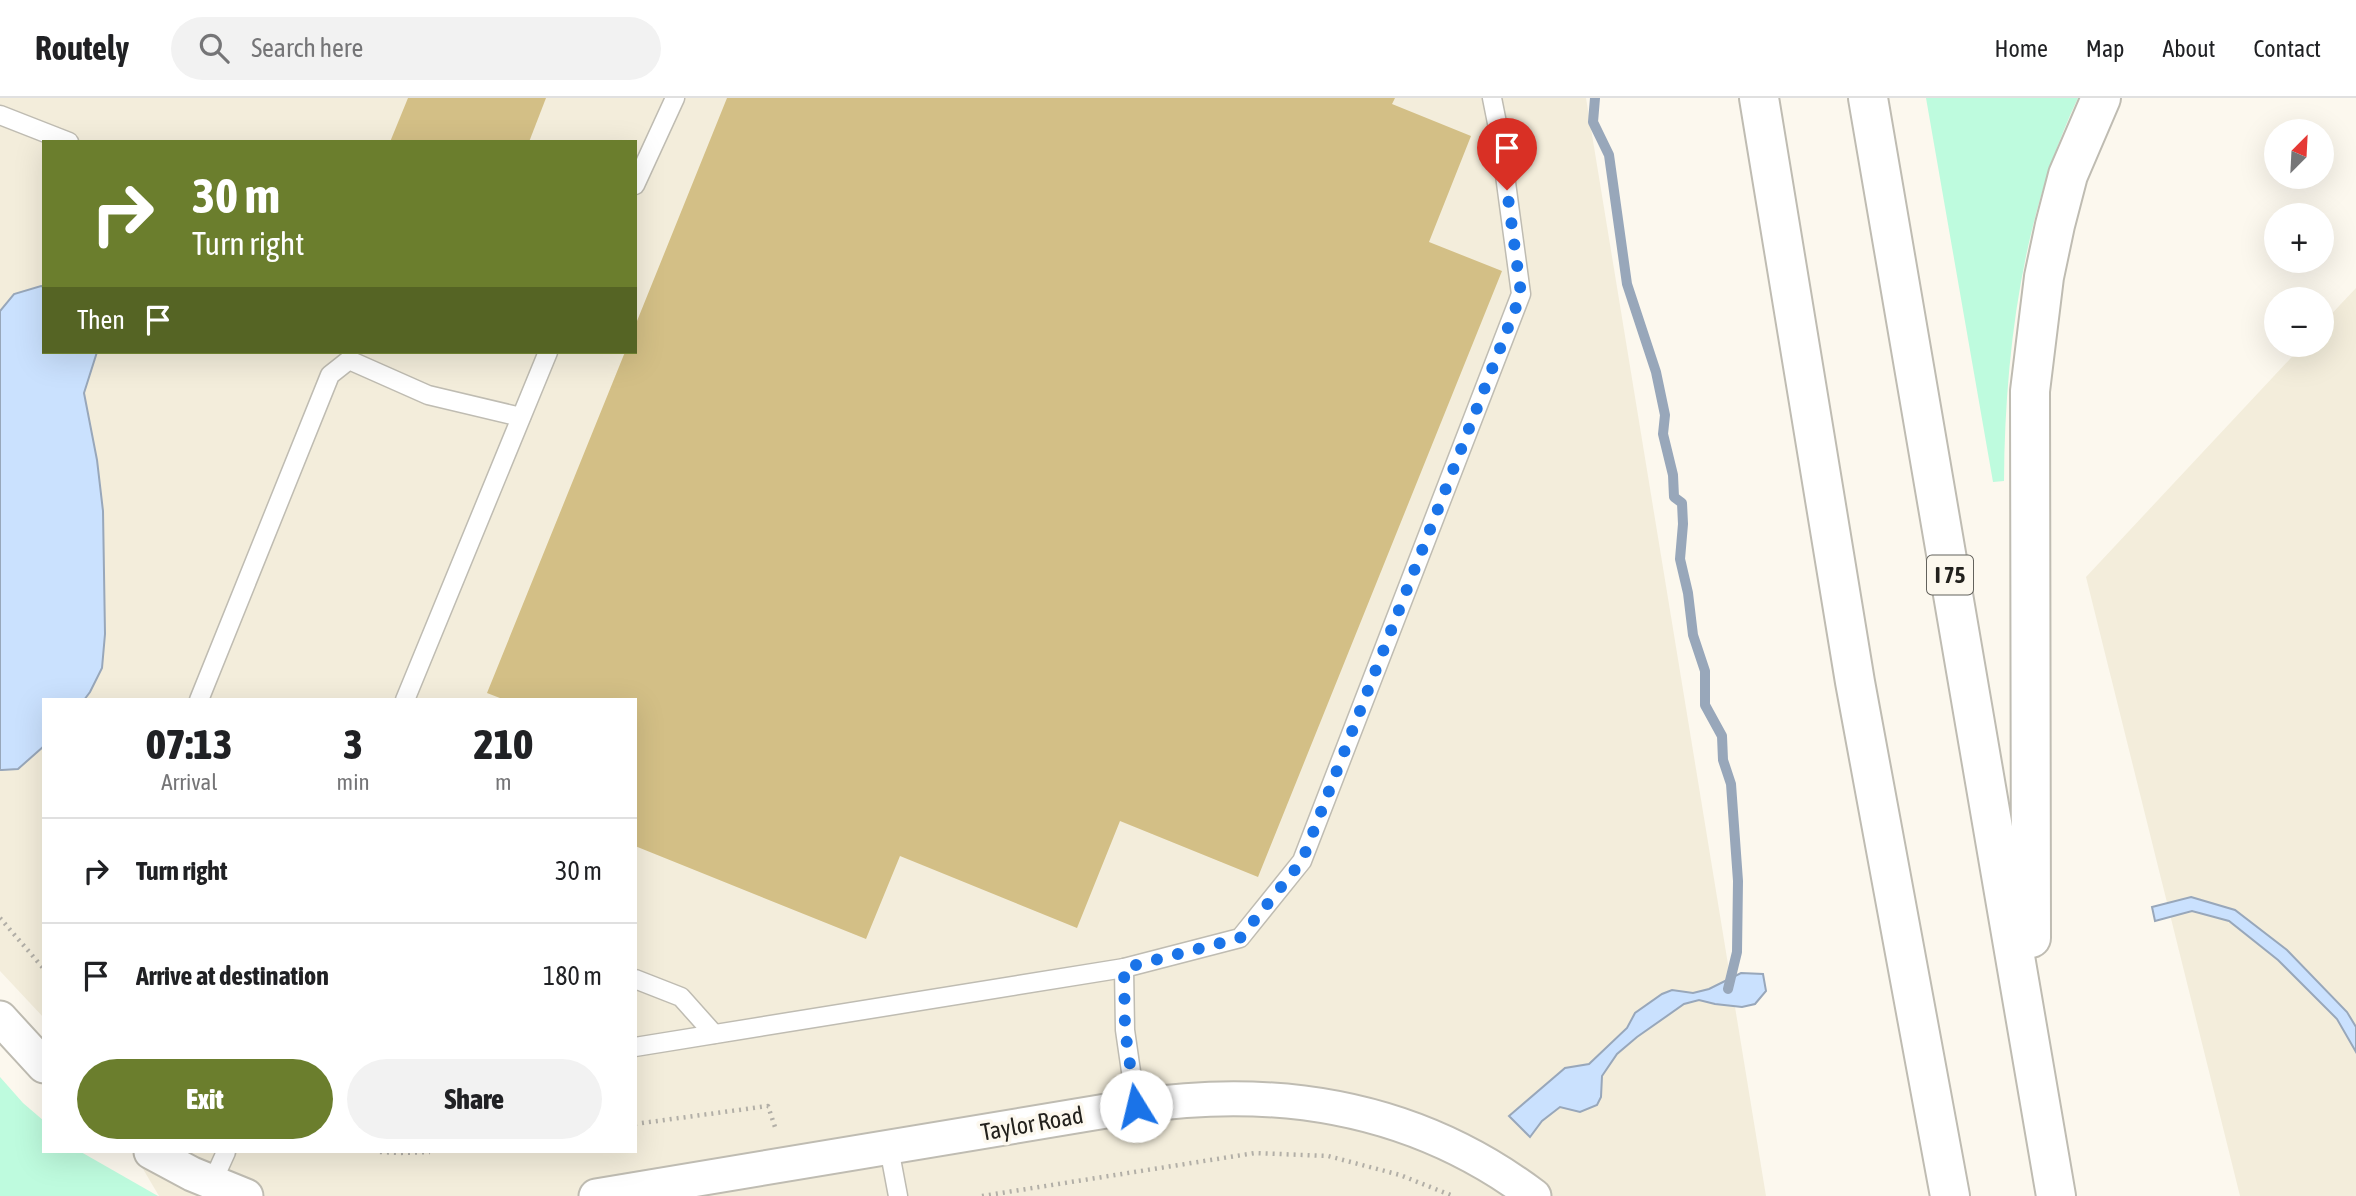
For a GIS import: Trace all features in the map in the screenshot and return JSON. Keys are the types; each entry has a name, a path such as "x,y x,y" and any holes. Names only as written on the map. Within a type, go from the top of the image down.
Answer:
{"highway":[{"path":"1759,98 1855,682 1950,1196"},
{"name":"I 75","path":"1868,98 2056,1196"},
{"path":"2032,1052 2030,391 2044,277 2055,225 2068,175 2101,98"}],"street":[{"path":"0,1018 42,1064"},
{"name":"Taylor Road","path":"596,1196 1136,1106 1179,1100 1259,1098 1360,1113 1403,1126 1455,1147 1534,1196"},
{"path":"153,1153 212,1183 246,1196"}],"lane":[{"path":"637,181 675,98"},
{"path":"637,1047 1124,968 1240,938 1302,861 1521,294 1492,98"},
{"path":"0,115 64,140"},
{"path":"406,698 547,354"},
{"path":"200,698 330,375 349,360 428,396 521,417"},
{"path":"1124,968 1125,1030 1136,1106"},
{"path":"637,980 681,997 714,1034"},
{"path":"889,1148 898,1196"},
{"path":"212,1183 226,1153"}],"path":[{"path":"0,918 42,967"},
{"path":"637,1124 768,1106 777,1133"},
{"path":"982,1196 1255,1153 1328,1156 1400,1175 1453,1196"}],"shaded area":[{"path":"0,98 1586,98 1766,1196 159,1196 134,1153 637,1153 637,698 42,698 42,1016 0,971"},
{"path":"2356,288 2356,1196 2240,1196 2086,577 2292,357 2334,357 2334,311"}],"green space":[{"path":"1926,98 2078,98 2043,189 2020,285 2008,383 2004,481 1993,482"},
{"path":"0,1077 42,1119 42,1153 83,1153 158,1196 0,1196"}],"water":[{"path":"42,286 42,354 96,354 84,393 97,460 103,511 105,634 102,668 86,698 42,698 42,748 18,769 0,770 0,311 14,294"},
{"path":"2191,897 2235,910 2287,950 2347,1012 2356,1027 2356,1052 2337,1019 2278,960 2229,921 2192,911 2155,921 2152,907"},
{"path":"1741,973 1763,974 1766,991 1755,1004 1742,1007 1699,1000 1684,1004 1617,1054 1602,1076 1601,1097 1597,1105 1580,1112 1560,1107 1542,1121 1530,1137 1509,1116 1565,1068 1589,1064 1627,1028 1635,1013 1662,994 1672,990 1693,993 1709,989"}],"building":[{"path":"408,98 546,98 530,140 391,140"},
{"path":"727,98 1395,98 1392,104 1471,136 1429,242 1502,271 1258,877 1120,821 1077,928 900,856 866,939 637,847 637,698 500,698 487,693 624,354 637,354 637,321"}],"waterway":[{"path":"1595,98 1593,122 1609,155 1627,284 1656,372 1665,415 1663,434 1673,475 1674,497 1682,503 1680,559 1688,593 1693,635 1705,671 1705,705 1722,736 1723,760 1731,784 1738,881 1737,952 1728,989"}],"route":[{"path":"1136,1106 1125,1030 1124,968 1240,938 1302,861 1521,294 1507,190"}]}
